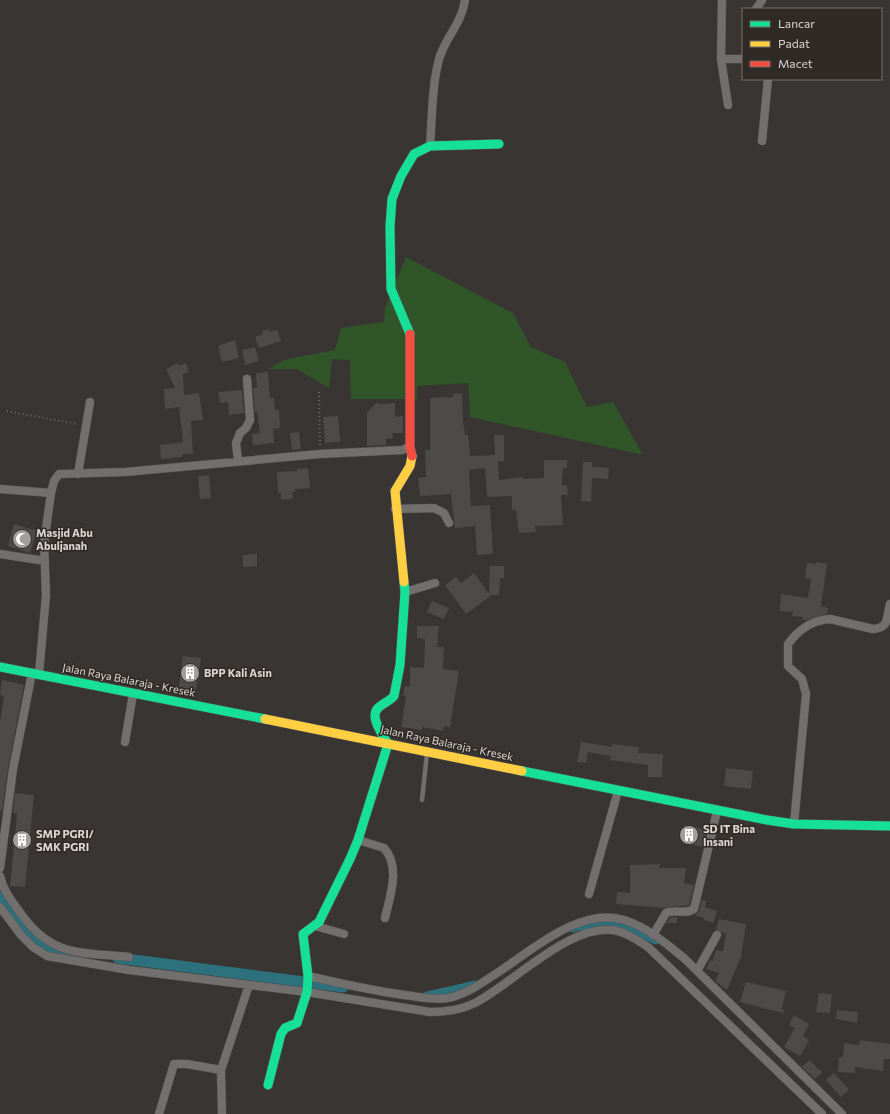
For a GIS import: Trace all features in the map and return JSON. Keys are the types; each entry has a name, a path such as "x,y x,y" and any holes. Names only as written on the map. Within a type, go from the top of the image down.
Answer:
{"street":[{"path":"430,146 438,66 445,45 459,20 465,0"},
{"path":"722,0 721,59 728,105"},
{"path":"721,59 742,59"},
{"path":"762,141 768,80"},
{"path":"268,1085 281,1034 285,1028 298,1023 307,984 303,935 306,930 315,926 340,882 358,840 388,744 375,714 377,709 393,698 403,636 405,592 395,509 395,491 410,470 412,455 410,447 411,339 410,329 393,298 391,289 390,226 392,199 400,176 414,154 430,146 499,144"},
{"path":"238,461 236,443 240,433 246,428 250,420 247,379"},
{"path":"78,474 90,402"},
{"path":"0,868 13,769 36,674 46,595 44,543 51,493 54,481 59,474 125,472 320,454 402,450 410,447"},
{"path":"0,489 51,493"},
{"path":"395,509 434,508 444,513 449,523"},
{"path":"0,554 45,561"},
{"path":"405,592 435,583"},
{"path":"794,824 806,694 802,679 788,666 788,644 802,628 824,619 873,629 881,628 887,624 889,620 890,604"},
{"name":"Jalan Raya Balaraja - Kresek","path":"0,667 427,751 717,811 794,824 890,826"},
{"path":"126,742 133,694"},
{"path":"589,894 618,791"},
{"path":"653,935 666,913 674,911 689,912 694,909 717,811"},
{"path":"358,840 384,848 392,860 393,879 385,918"},
{"path":"0,876 4,890 27,923 46,941 62,949 129,957"},
{"path":"0,907 33,948 46,956 129,970 249,985 307,984 436,999 448,998 472,988 538,945 571,927 598,918 623,920 664,942 697,971 791,1074 822,1114"},
{"path":"315,926 344,934"},
{"path":"307,984 430,1012 449,1011 475,1003 521,970 579,935 591,931 620,932 648,946 791,1074 842,1114"},
{"path":"697,971 717,935"},
{"path":"222,1114 221,1070 249,985"},
{"path":"159,1114 174,1064 187,1064 221,1070"}],"lane":[{"path":"422,800 427,751"}],"path":[{"path":"318,392 320,454"},
{"path":"7,410 86,426"}],"green space":[{"path":"406,257 513,313 531,347 565,362 587,407 613,402 643,455 470,417 468,383 417,386 417,399 351,399 350,360 332,359 329,388 297,369 267,369 287,359 335,350 341,328 384,322 385,308"}],"building":[{"path":"269,329 270,332 277,330 281,341 259,348 255,337 263,334 262,331"},
{"path":"235,340 239,358 222,362 218,346"},
{"path":"255,347 259,361 245,365 242,350"},
{"path":"178,363 179,366 186,363 189,372 183,374 184,395 199,393 203,420 191,421 193,454 182,454 182,457 161,459 160,445 183,442 179,407 165,409 164,389 175,388 166,369"},
{"path":"268,372 270,398 274,398 275,410 279,410 280,428 273,429 274,443 253,445 252,434 260,433 257,412 255,412 253,388 257,388 256,373"},
{"path":"242,390 244,413 229,415 228,402 220,403 218,392"},
{"path":"462,393 463,420 465,435 468,435 470,456 495,455 494,435 504,435 504,461 498,461 499,480 523,477 523,479 544,478 544,460 567,460 567,468 563,468 562,485 567,485 568,495 561,495 563,525 535,526 536,532 519,533 516,510 512,510 512,496 487,497 485,468 469,470 471,506 490,505 493,554 477,555 475,526 455,528 451,494 420,496 418,478 426,477 425,450 430,450 430,398 453,397 453,394"},
{"path":"377,402 379,404 395,403 395,417 403,416 403,433 392,433 393,438 386,439 386,445 367,446 367,413"},
{"path":"338,416 340,442 325,443 323,417"},
{"path":"299,432 301,449 292,450 290,433"},
{"path":"583,462 592,462 592,467 609,468 608,479 592,478 591,502 581,501"},
{"path":"308,468 310,488 295,489 295,492 292,492 293,499 281,500 281,493 278,493 277,472 297,471 297,469"},
{"path":"209,475 211,498 200,499 198,476"},
{"name":"Masjid Abu Abuljanah","path":"14,524 37,531 30,553 8,546"},
{"path":"257,554 257,566 243,567 243,555"},
{"path":"816,562 827,564 821,606 828,608 827,614 803,620 803,617 792,616 793,612 780,611 781,594 808,598 811,579 805,578 807,563 816,564"},
{"path":"490,566 504,566 504,578 500,578 499,595 489,595 491,596 466,614 445,585 456,577 461,583 474,573 489,594"},
{"path":"432,601 449,608 444,619 427,612"},
{"path":"417,626 439,626 437,647 444,647 443,669 459,671 450,727 444,726 443,731 422,727 422,730 401,727 406,696 403,696 405,686 410,687 410,667 424,668 425,639 417,638"},
{"name":"BPP Kali Asin","path":"183,656 201,658 196,690 179,687"},
{"path":"2,680 24,685 8,768 2,812 0,811 0,722 4,696 0,695"},
{"path":"581,742 612,747 612,744 639,747 638,753 663,754 662,777 648,777 648,765 610,760 611,756 588,752 586,763 577,762"},
{"path":"726,768 753,771 751,789 724,786"},
{"name":"SMP PGRI/ SMK PGRI","path":"15,793 34,795 25,887 10,886 17,814 13,813"},
{"path":"685,825 707,830 703,847 681,842"},
{"path":"660,864 659,868 686,868 684,883 694,885 689,905 665,908 616,904 617,892 630,893 630,865"},
{"path":"702,900 706,901 705,907 717,911 713,923 694,915 699,912"},
{"path":"677,917 677,923 666,923 670,918"},
{"path":"719,919 746,924 741,957 727,990 715,981 719,973 706,969 710,960 713,961 716,950 723,951 726,934 716,930"},
{"path":"746,982 786,991 782,1008 780,1008 784,1010 783,1013 740,1002"},
{"path":"819,993 832,994 830,1013 816,1012"},
{"path":"837,1010 858,1012 857,1023 836,1019"},
{"path":"794,1015 809,1024 803,1036 809,1040 800,1056 784,1047 795,1028 789,1025"},
{"path":"860,1040 890,1044 890,1059 884,1059 883,1071 855,1067 855,1073 838,1072 839,1057 843,1057 844,1043 859,1045"},
{"path":"809,1060 822,1072 815,1079 802,1067"},
{"path":"834,1073 849,1090 841,1097 826,1080"}],"waterway":[{"path":"0,897 37,941 48,949 71,952"},
{"path":"573,927 578,925 625,924 656,939"},
{"path":"118,958 343,987"},
{"path":"427,997 475,986"}],"traffic: fast":[{"path":"410,334 391,289 390,226 392,199 401,176 414,154 430,146 499,144"},
{"path":"268,1085 281,1034 285,1028 297,1023 307,992 308,976 303,934 319,922 350,859 358,840 388,744 380,731 375,716 378,708 394,696 400,665 405,592 404,582"},
{"path":"0,667 265,719"},
{"path":"522,771 767,820 794,824 890,826"}],"traffic: slow":[{"path":"404,582 395,491 410,466 412,456"},
{"path":"265,719 522,771"}],"traffic: jam":[{"path":"410,334 410,447 412,456"}],"place":[{"name":"Masjid Abu Abuljanah","path":"22,539"},
{"name":"BPP Kali Asin","path":"190,673"},
{"name":"SD IT Bina Insani","path":"689,835"},
{"name":"SMP PGRI/ SMK PGRI","path":"22,840"}]}
